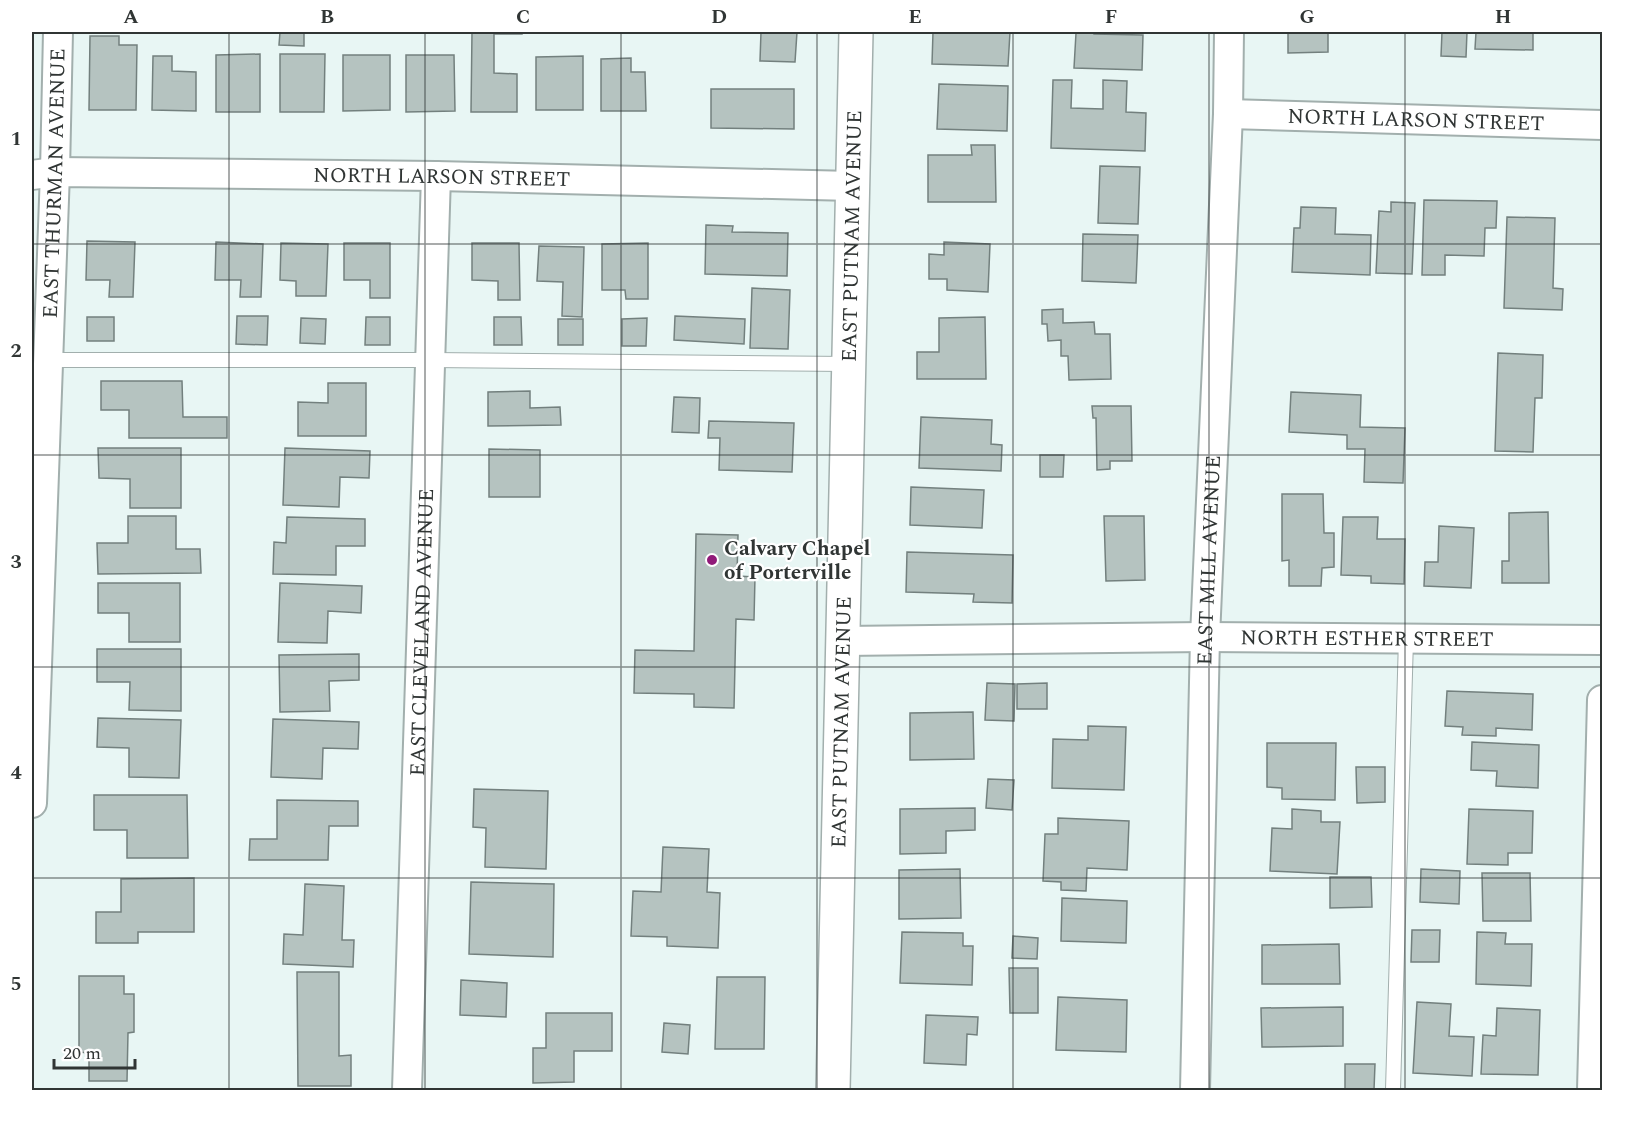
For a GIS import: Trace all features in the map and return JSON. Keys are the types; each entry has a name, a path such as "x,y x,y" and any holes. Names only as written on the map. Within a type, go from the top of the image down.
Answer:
{"street":[{"name":"EAST THURMAN AVENUE","path":"32,803 48,360 43,173 58,32"},
{"name":"EAST PUTNAM AVENUE","path":"833,1090 856,32"},
{"name":"EAST MILL AVENUE","path":"1195,1090 1205,637 1228,114 1229,32"},
{"name":"NORTH LARSON STREET","path":"1228,114 1602,125"},
{"name":"NORTH LARSON STREET","path":"43,173 436,176 852,186"},
{"name":"EAST CLEVELAND AVENUE","path":"408,1090 436,176"},
{"name":"NORTH ESTHER STREET","path":"843,641 1205,637 1602,640"},
{"path":"1592,1090 1602,700"}],"lane":[{"path":"48,360 431,360 848,364"},
{"path":"1394,1090 1406,639"}],"building":[{"path":"280,32 304,32 304,46 279,45"},
{"path":"472,32 522,32 522,34 494,34 494,73 517,74 517,112 471,112"},
{"path":"761,32 797,32 795,62 760,61"},
{"path":"933,32 1010,32 1008,66 932,64"},
{"path":"1044,32 1143,35 1142,70 1074,68 1076,33"},
{"path":"1288,32 1328,32 1328,52 1288,53"},
{"path":"1442,32 1467,32 1466,57 1441,56"},
{"path":"1476,32 1533,32 1533,50 1475,49"},
{"path":"90,36 119,36 119,45 137,45 136,110 89,110"},
{"path":"260,54 260,112 216,112 216,55"},
{"path":"280,54 325,54 324,112 280,112"},
{"path":"343,55 390,55 390,110 343,111"},
{"path":"406,55 454,55 455,111 406,112"},
{"path":"153,56 172,56 172,71 196,72 196,111 152,110"},
{"path":"583,56 583,110 536,110 536,57"},
{"path":"631,58 631,72 645,72 646,111 601,111 601,59"},
{"path":"1053,80 1072,80 1071,108 1103,109 1103,80 1127,81 1126,112 1146,113 1145,151 1051,148"},
{"path":"939,84 1008,86 1007,131 937,129"},
{"path":"711,89 794,89 794,129 711,128"},
{"path":"971,145 995,145 996,202 928,202 928,155 972,155"},
{"path":"1100,166 1140,167 1138,224 1098,223"},
{"path":"1424,200 1497,201 1496,228 1485,228 1484,256 1445,255 1445,275 1422,275"},
{"path":"1391,202 1415,203 1412,274 1376,273 1379,211 1391,212"},
{"path":"1301,207 1336,208 1335,234 1371,235 1370,275 1292,272 1294,228 1300,228"},
{"path":"1507,217 1555,218 1553,288 1563,289 1562,310 1504,308"},
{"path":"706,225 733,226 732,232 788,233 787,276 705,274"},
{"path":"1083,234 1138,235 1136,283 1082,281"},
{"path":"87,241 135,242 133,297 109,297 110,280 86,280"},
{"path":"216,242 263,244 261,297 240,297 241,280 215,280"},
{"path":"944,242 990,244 988,292 947,290 947,279 929,279 929,254 944,255"},
{"path":"281,243 328,244 326,296 296,296 296,281 280,280"},
{"path":"344,243 390,243 390,298 370,298 370,280 344,280"},
{"path":"472,243 519,243 520,300 498,300 498,281 472,280"},
{"path":"648,243 648,299 626,299 625,290 602,290 602,244"},
{"path":"539,246 584,247 582,317 562,316 563,282 537,281"},
{"path":"752,288 790,290 788,349 750,348"},
{"path":"1063,309 1063,323 1094,322 1095,334 1110,334 1111,379 1069,380 1068,356 1061,356 1061,340 1048,341 1047,324 1042,324 1042,310"},
{"path":"237,316 268,316 267,345 236,344"},
{"path":"675,316 745,319 744,344 674,340"},
{"path":"87,317 114,317 114,341 87,341"},
{"path":"366,317 390,317 390,345 365,345"},
{"path":"494,317 521,317 522,345 494,345"},
{"path":"985,317 986,379 917,379 917,352 939,352 939,318"},
{"path":"301,318 326,319 325,344 300,343"},
{"path":"647,318 646,346 622,346 622,319"},
{"path":"558,319 583,319 583,345 558,345"},
{"path":"1498,353 1543,355 1542,398 1535,398 1533,452 1495,451"},
{"path":"101,381 182,381 183,417 227,417 227,438 129,438 129,410 101,410"},
{"path":"328,383 366,383 366,436 298,436 298,402 328,403"},
{"path":"530,391 530,408 560,407 561,425 488,426 488,392"},
{"path":"1291,392 1361,395 1360,427 1405,428 1403,483 1364,482 1365,449 1347,449 1347,435 1289,432"},
{"path":"674,397 700,398 699,433 672,432"},
{"path":"1092,406 1131,406 1132,461 1110,461 1110,469 1097,470 1096,418 1093,418"},
{"path":"921,417 992,420 991,444 1002,445 1001,471 919,468"},
{"path":"709,421 794,423 792,472 719,470 720,438 708,438"},
{"path":"98,448 181,448 181,508 130,508 130,479 99,478"},
{"path":"285,448 370,451 369,478 340,477 339,507 283,505"},
{"path":"489,449 540,450 540,497 489,497"},
{"path":"1040,455 1064,455 1063,477 1040,477"},
{"path":"911,487 984,490 982,528 910,525"},
{"path":"1282,494 1323,494 1324,533 1334,533 1334,567 1322,568 1321,586 1289,586 1289,560 1282,561"},
{"path":"1548,512 1549,583 1502,583 1502,561 1509,561 1509,513"},
{"path":"128,516 176,516 176,549 200,549 201,573 98,574 97,543 128,543"},
{"path":"1104,516 1144,516 1145,580 1106,581"},
{"path":"287,517 365,519 365,546 336,546 336,575 273,574 274,542 286,543"},
{"path":"1343,517 1378,517 1377,539 1405,539 1404,584 1371,583 1371,576 1341,575"},
{"path":"1439,526 1474,528 1471,588 1424,586 1425,562 1438,562"},
{"path":"696,534 738,535 737,576 755,577 754,620 736,619 734,708 694,707 694,694 634,693 635,650 694,651"},
{"path":"907,552 1013,555 1012,603 973,602 974,594 906,592"},
{"path":"98,583 180,583 180,642 129,642 129,613 98,613"},
{"path":"280,583 362,586 361,613 328,611 327,643 278,642"},
{"path":"97,649 181,649 181,711 129,710 130,682 97,682"},
{"path":"359,654 359,680 329,681 330,711 280,712 279,655"},
{"path":"987,683 1015,684 1014,721 985,720"},
{"path":"1047,683 1047,709 1017,709 1017,684"},
{"path":"1447,691 1533,694 1532,730 1496,728 1496,736 1462,735 1463,727 1445,726"},
{"path":"973,712 974,759 910,760 910,713"},
{"path":"98,718 181,720 179,778 129,777 129,748 97,747"},
{"path":"273,719 359,722 358,749 323,748 322,779 271,777"},
{"path":"1088,726 1126,727 1124,790 1052,788 1053,739 1088,740"},
{"path":"1472,742 1539,745 1538,788 1496,786 1497,771 1471,770"},
{"path":"1267,743 1336,743 1335,800 1282,799 1282,788 1267,787"},
{"path":"1356,767 1385,767 1385,802 1357,803"},
{"path":"988,779 1014,780 1012,810 986,808"},
{"path":"474,789 548,791 546,869 485,867 486,828 473,827"},
{"path":"94,795 187,795 188,858 127,858 127,830 94,830"},
{"path":"277,800 358,801 358,826 329,826 328,860 249,860 250,839 277,839"},
{"path":"975,808 975,830 946,831 946,853 900,854 900,809"},
{"path":"1292,809 1321,811 1321,822 1340,822 1337,874 1270,871 1272,828 1292,829"},
{"path":"1469,809 1533,811 1532,853 1508,853 1508,865 1467,864"},
{"path":"1058,818 1129,821 1127,870 1087,868 1086,891 1061,890 1061,882 1043,881 1045,834 1058,834"},
{"path":"663,847 709,849 707,892 720,893 718,948 667,946 667,937 631,936 633,891 661,892"},
{"path":"960,869 961,918 899,919 899,870"},
{"path":"1421,869 1460,871 1459,904 1420,902"},
{"path":"1482,873 1530,873 1531,921 1483,921"},
{"path":"1330,877 1371,877 1372,907 1330,908"},
{"path":"194,878 194,932 138,932 138,943 96,943 96,912 121,912 121,879"},
{"path":"471,882 554,884 553,957 469,954"},
{"path":"305,884 344,886 342,940 354,940 353,967 283,964 284,934 303,935"},
{"path":"1062,898 1127,901 1126,943 1061,941"},
{"path":"1412,930 1440,930 1439,962 1411,962"},
{"path":"902,932 963,933 963,946 973,946 972,985 900,983"},
{"path":"1477,932 1506,933 1505,944 1532,944 1531,986 1476,984"},
{"path":"1013,936 1038,938 1037,959 1012,958"},
{"path":"1339,944 1340,984 1262,984 1262,945"},
{"path":"1009,968 1038,968 1038,1013 1010,1013"},
{"path":"297,972 339,972 339,1056 351,1055 351,1086 298,1086"},
{"path":"79,976 124,976 124,994 134,994 134,1032 128,1033 127,1081 89,1081 89,1053 79,1052"},
{"path":"717,977 765,977 764,1049 715,1049"},
{"path":"461,980 507,983 506,1017 460,1015"},
{"path":"1058,997 1127,1000 1126,1052 1056,1050"},
{"path":"1417,1002 1451,1004 1449,1036 1474,1037 1472,1076 1413,1073"},
{"path":"1343,1007 1343,1046 1262,1047 1261,1008"},
{"path":"1497,1008 1540,1010 1538,1075 1481,1074 1483,1035 1496,1036"},
{"path":"546,1013 612,1013 612,1051 574,1051 574,1082 533,1083 533,1048 546,1048"},
{"path":"926,1015 978,1017 977,1035 967,1034 966,1065 924,1063"},
{"path":"664,1023 690,1025 688,1054 662,1052"},
{"path":"1345,1064 1375,1064 1374,1090 1345,1090"}],"place":[{"name":"Calvary Chapel of Porterville","path":"712,560"}]}
